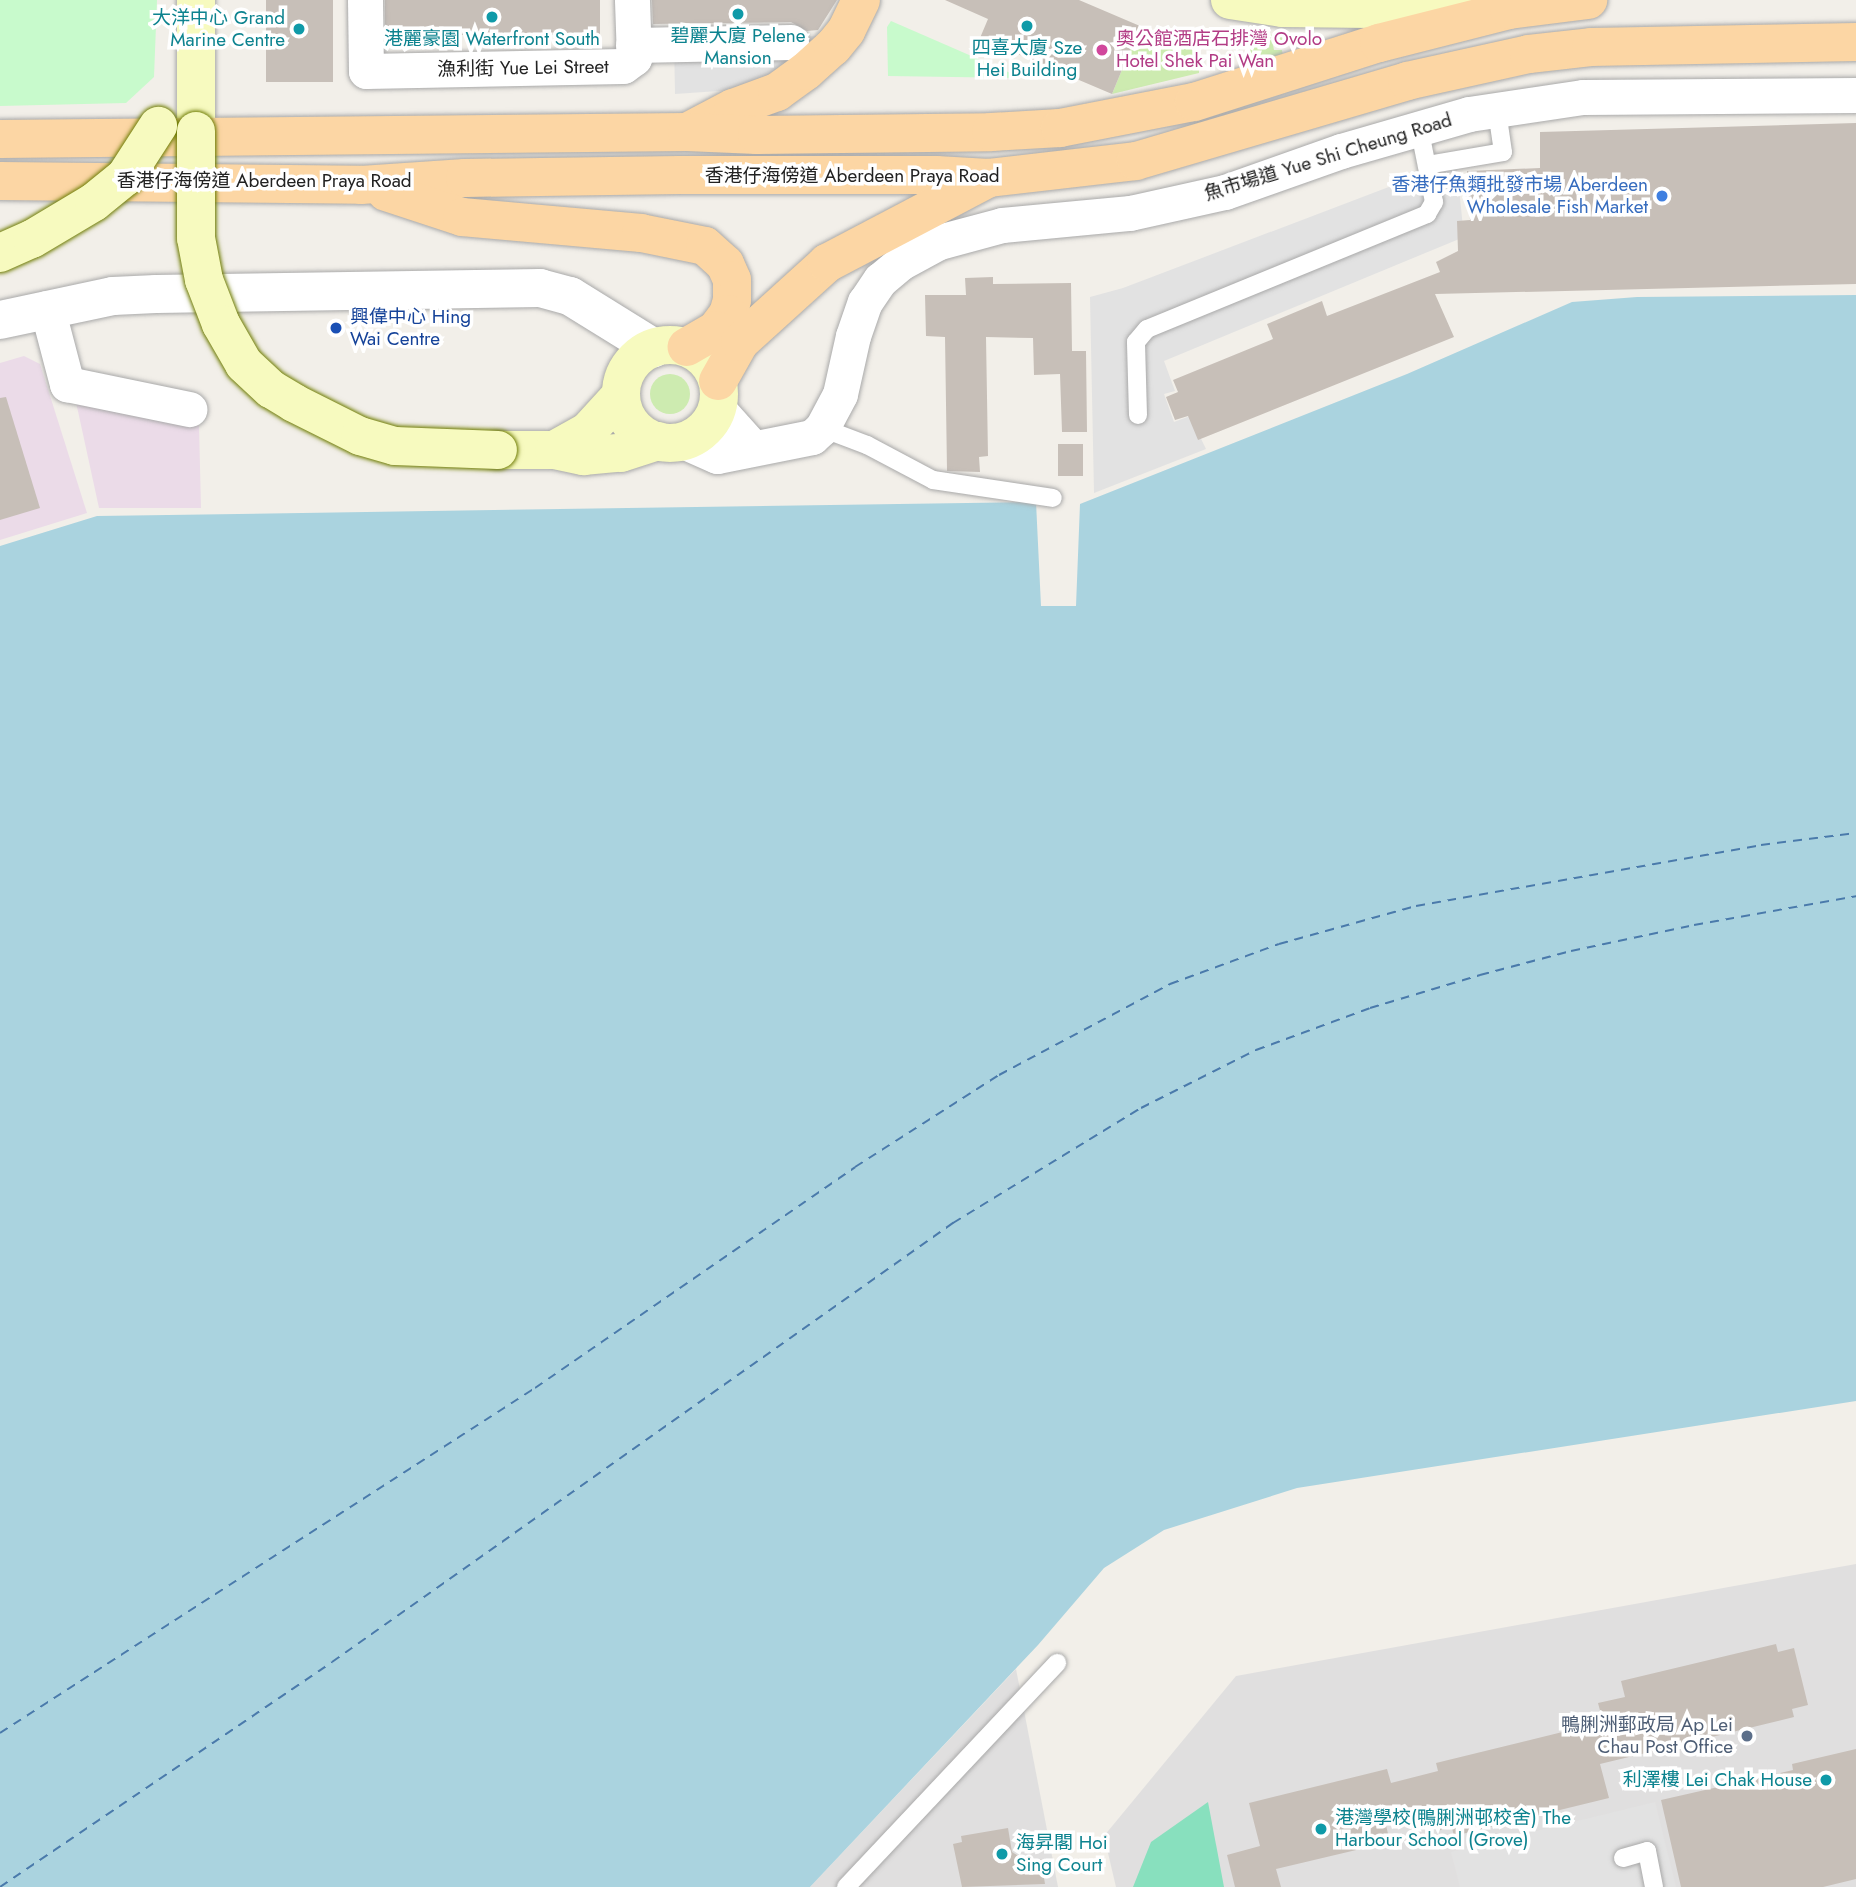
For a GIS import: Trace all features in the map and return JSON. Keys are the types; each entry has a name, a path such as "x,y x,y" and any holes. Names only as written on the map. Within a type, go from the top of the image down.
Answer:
{"main road":[{"path":"196,0 196,238 204,280 221,324 244,363 282,396 360,436 395,446 554,450 583,456 621,453 700,433 740,342 827,263 989,178"},
{"path":"687,132 733,108 777,92 806,71 833,47 856,15 861,0"},
{"path":"0,139 687,132 747,135 991,132 1060,128 1194,102 1379,43 1510,10 1588,0"},
{"path":"1244,1 1282,8 1336,4 1510,10"},
{"name":"香港仔海傍道 Aberdeen Praya Road","path":"0,181 360,185 465,178 680,175 936,175 989,178 1136,161 1400,83 1530,54 1591,47 1856,42"},
{"path":"0,253 66,220 125,177 158,126 195,54"},
{"path":"360,185 463,217 641,233 705,246 725,264 732,280 733,300 728,314 716,330 647,365 587,431 554,450"},
{"path":"647,365 701,356 718,394"},
{"path":"647,365 623,407 633,426 671,441"}],"street":[{"name":"漁利街 Yue Lei Street","path":"365,0 366,71 623,66 634,58 633,46 791,42"},
{"path":"632,0 633,46"},
{"name":"魚市場道 Yue Shi Cheung Road","path":"822,428 839,394 853,336 865,302 880,281 900,262 939,242 1002,225 1130,213 1225,192 1419,127 1583,97 1856,95"},
{"path":"0,320 113,296 540,288 570,296 608,321 619,341 647,365"},
{"path":"47,308 67,384 189,409"},
{"path":"718,394 753,448"},
{"path":"671,441 718,456 812,437 822,428"}],"lane":[{"path":"1427,165 1503,152 1497,111"},
{"path":"1138,415 1136,342 1147,329 1427,215 1434,202 1419,127"},
{"path":"822,428 867,445 933,480 1053,498"},
{"path":"849,1886 1057,1663"},
{"path":"1623,1858 1647,1851 1654,1887"}],"shaded area":[{"path":"822,36 803,60 733,90 675,94 674,40"},
{"path":"1457,169 1464,237 1164,361 1175,391 1164,394 1174,422 1190,416 1206,449 1094,493 1090,297 1123,288 1394,185 1401,197 1415,192 1412,178"},
{"path":"24,356 40,364 87,513 0,540 0,363"},
{"path":"76,402 199,426 201,508 99,508"},
{"path":"1856,1564 1856,1887 1116,1887 1104,1836 1236,1676"},
{"path":"1016,1669 1058,1887 810,1887"},
{"path":"1655,1802 1676,1887 1460,1887 1451,1852"}],"green space":[{"path":"0,0 157,0 154,77 126,103 0,106"},
{"path":"891,21 1022,78 888,76 887,27"},
{"path":"1140,26 1192,49 1199,58 1199,73 1112,94"},
{"path":"1248,32 1282,36 1282,45 1273,45 1274,50 1282,50 1283,57 1263,62 1249,55"},
{"path":"670,374 684,380 690,394 684,408 670,414 656,408 650,394 656,380"},
{"path":"1208,1802 1224,1887 1133,1887 1151,1842"}],"water":[{"path":"1856,295 1856,1401 1297,1488 1164,1530 1104,1568 1038,1645 810,1887 0,1887 0,546 97,516 1036,502 1041,606 1076,606 1080,504 1407,374 1572,302 1637,297"}],"building":[{"name":"大洋中心 Grand Marine Centre","path":"266,0 333,0 333,82 266,82"},
{"name":"港麗豪園 Waterfront South","path":"385,0 600,0 600,35 385,35"},
{"path":"652,0 837,0 818,30 807,31 791,22 653,24"},
{"path":"945,0 1079,0 1140,26 1112,94 980,38 988,19"},
{"name":"香港仔魚類批發市場 Aberdeen Wholesale Fish Market","path":"1856,123 1856,284 1435,294 1454,337 1198,440 1188,416 1175,420 1166,397 1178,392 1173,380 1273,339 1267,324 1322,301 1327,316 1440,272 1436,262 1458,251 1457,221 1470,220 1467,171 1540,168 1540,132"},
{"path":"993,277 993,284 1071,283 1072,351 1086,351 1087,432 1062,432 1060,374 1034,375 1033,338 986,337 988,456 979,457 980,472 947,471 945,337 926,336 925,295 966,295 965,278"},
{"path":"6,397 40,508 0,520 0,398"},
{"path":"1058,444 1083,444 1083,476 1058,476"},
{"path":"1776,1644 1778,1652 1794,1648 1808,1705 1792,1709 1794,1717 1600,1764 1609,1798 1454,1836 1452,1828 1436,1831 1430,1805 1384,1817 1390,1842 1276,1869 1281,1887 1235,1887 1227,1855 1260,1846 1249,1803 1387,1769 1391,1783 1438,1771 1436,1763 1603,1722 1598,1703 1625,1697 1621,1681"},
{"path":"1856,1749 1856,1879 1823,1887 1681,1887 1661,1800 1793,1770 1792,1764"},
{"name":"海昇閣 Hoi Sing Court","path":"1008,1828 1012,1852 1028,1862 1041,1859 1045,1884 962,1887 953,1844 962,1842 961,1836"}],"ferry route":[{"path":"0,1733 535,1388 855,1167 999,1075 1170,984 1279,944 1416,906 1761,845 1856,833"},
{"path":"0,1887 332,1662 953,1223 1141,1108 1256,1050 1370,1008 1480,975 1571,951 1694,925 1856,896"}],"place":[{"name":"碧麗大廈 Pelene Mansion","path":"738,14"},
{"name":"港麗豪園 Waterfront South","path":"492,17"},
{"name":"四喜大廈 Sze Hei Building","path":"1027,26"},
{"name":"大洋中心 Grand Marine Centre","path":"299,29"},
{"name":"奧公館酒店石排灣 Ovolo Hotel Shek Pai Wan","path":"1102,50"},
{"name":"香港仔魚類批發市場 Aberdeen Wholesale Fish Market","path":"1662,196"},
{"name":"興偉中心 Hing Wai Centre","path":"336,328"},
{"name":"鴨脷洲郵政局 Ap Lei Chau Post Office","path":"1747,1736"},
{"name":"利澤樓 Lei Chak House","path":"1826,1780"},
{"name":"港灣學校(鴨脷洲邨校舍) The Harbour School (Grove)","path":"1321,1829"},
{"name":"海昇閣 Hoi Sing Court","path":"1002,1854"}]}
